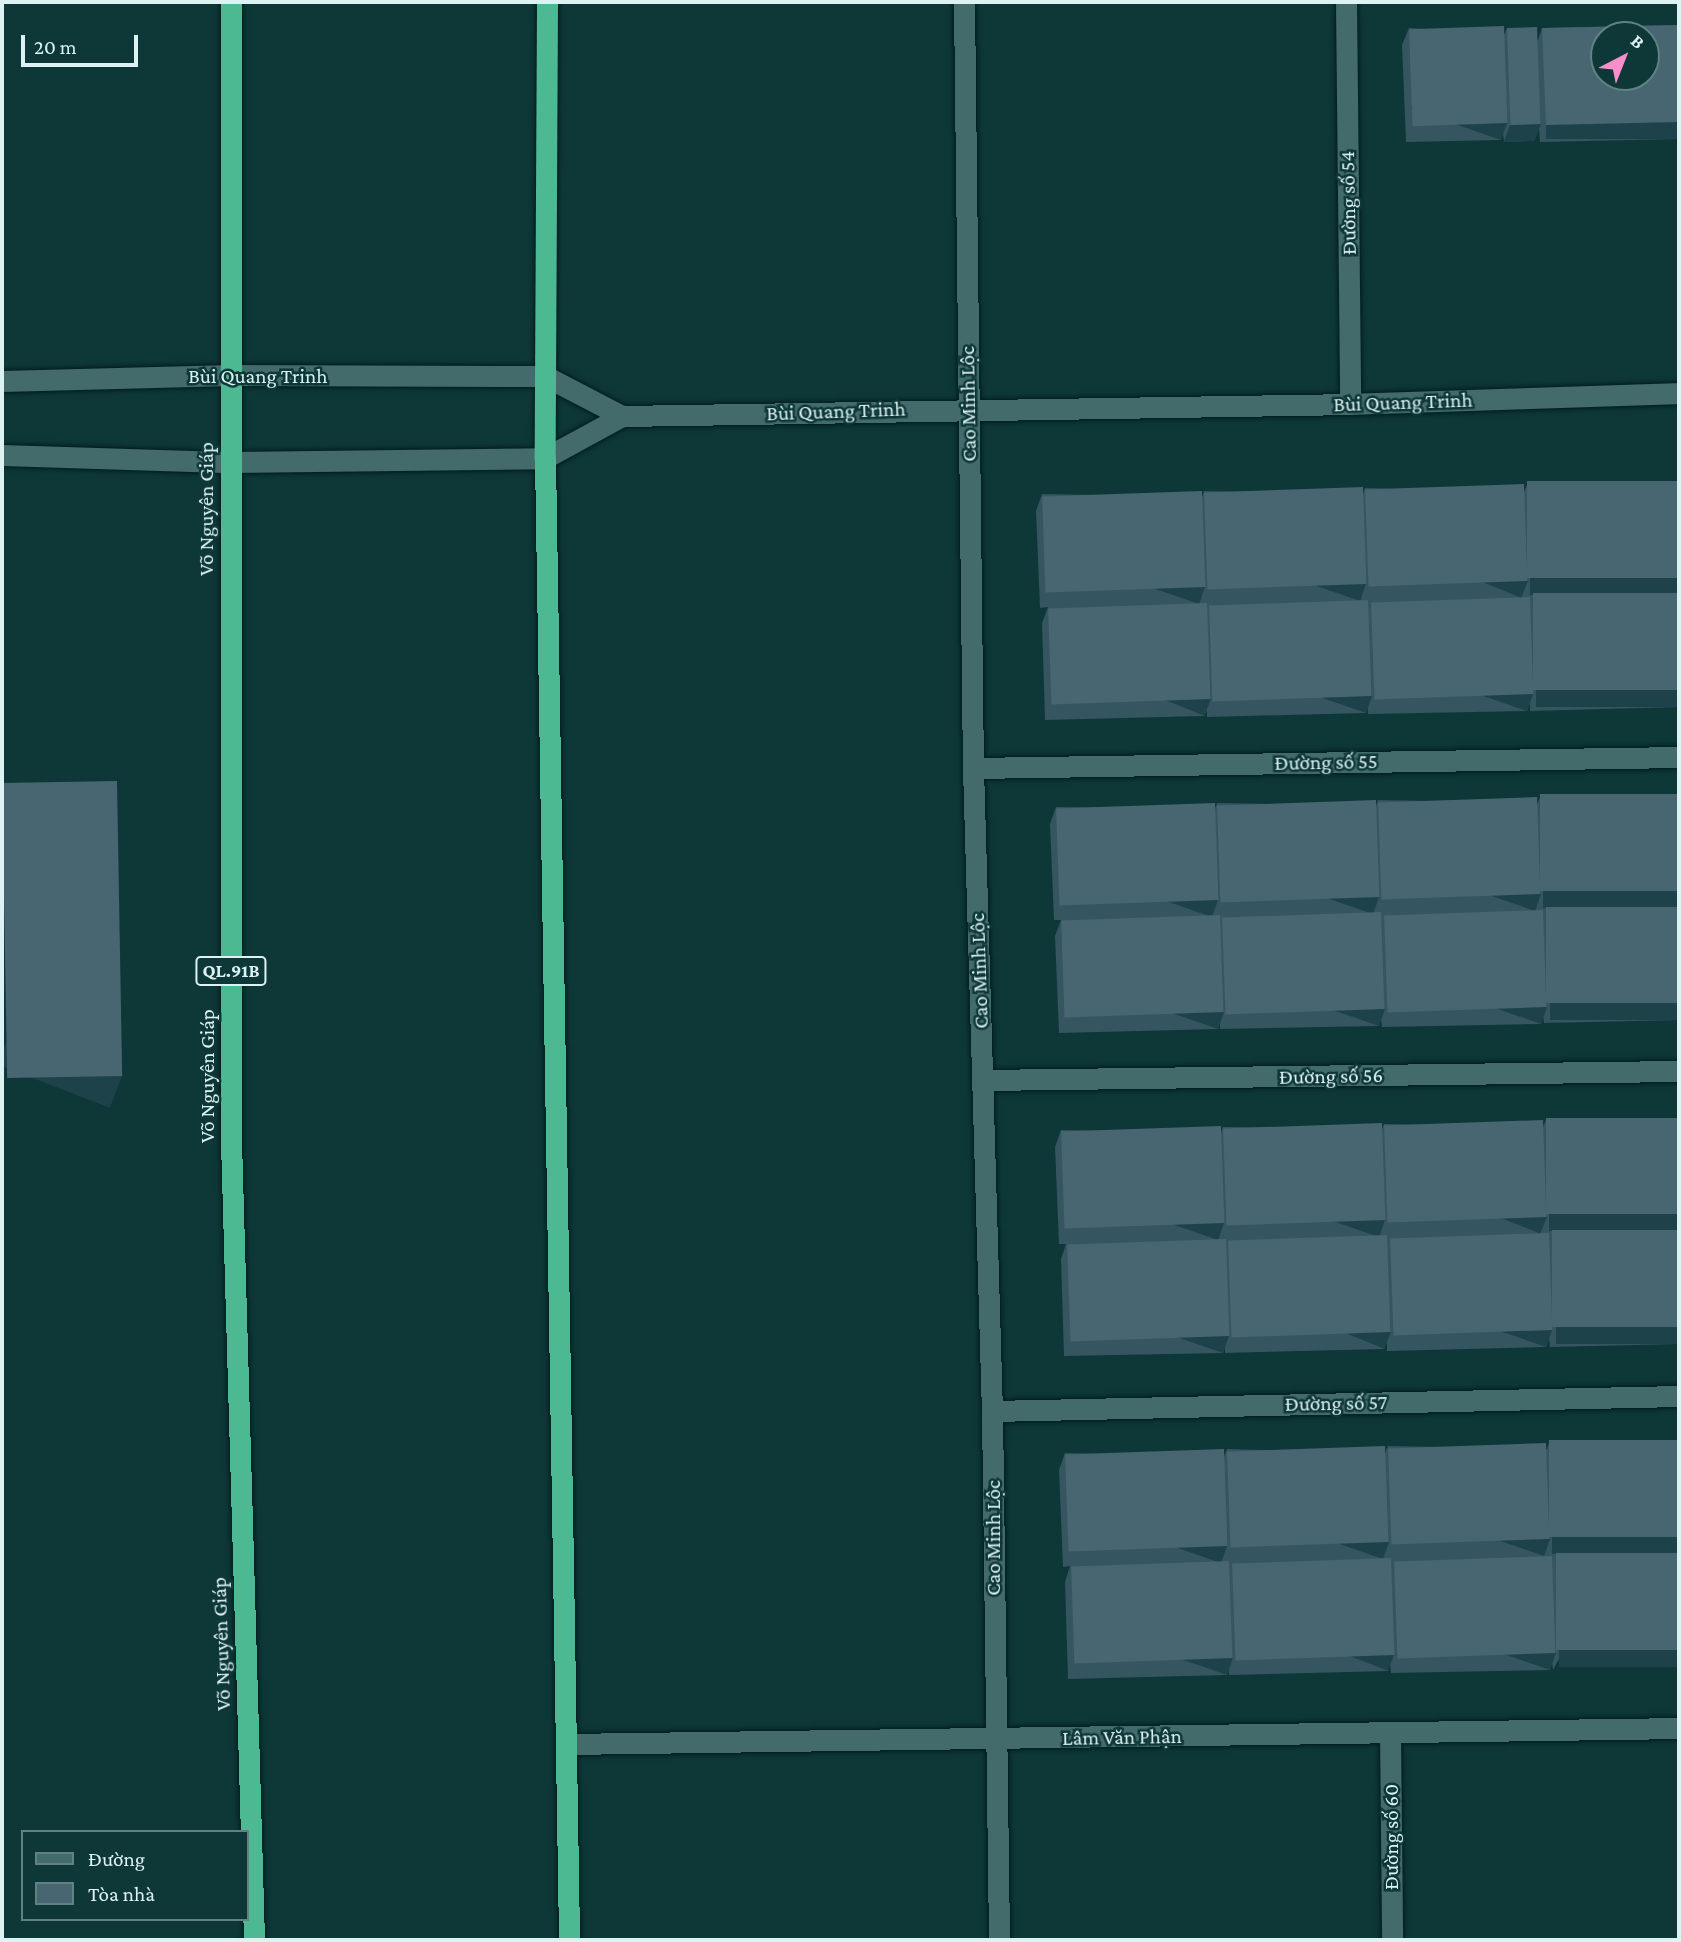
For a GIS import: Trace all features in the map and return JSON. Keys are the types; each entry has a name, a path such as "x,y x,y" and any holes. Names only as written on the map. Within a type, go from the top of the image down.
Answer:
{"highway":[{"name":"Võ Nguyên Giáp","path":"231,2 232,1141 254,1940"},
{"path":"547,2 545,457 569,1940"}],"street":[{"name":"Cao Minh Lộc","path":"964,2 973,768 992,1411 999,1940"},
{"name":"Đường số 54","path":"1346,2 1350,404"},
{"name":"Bùi Quang Trinh","path":"2,381 231,376 545,376 622,416 968,407 1350,404 1679,393"},
{"path":"2,455 231,462 545,457 622,416"},
{"name":"Đường số 55","path":"973,768 1679,757"},
{"name":"Đường số 56","path":"982,1080 1679,1071"},
{"name":"Đường số 57","path":"992,1411 1679,1396"},
{"name":"Lâm Văn Phận","path":"566,1744 1679,1728"},
{"name":"Đường số 60","path":"1390,1734 1392,1940"}],"building":[{"path":"1660,25 1679,25 1679,122 1546,125 1542,28 1590,27 1590,91 1660,91"},
{"path":"1504,26 1507,123 1412,126 1409,29"},
{"path":"1537,27 1540,124 1510,125 1507,28"},
{"path":"1527,481 1679,481 1679,578 1527,578"},
{"path":"1524,484 1527,581 1368,586 1365,490"},
{"path":"1363,487 1366,584 1207,589 1204,493"},
{"path":"1202,491 1205,587 1045,593 1042,497"},
{"path":"1533,593 1679,593 1679,690 1533,690"},
{"path":"1530,597 1533,694 1374,699 1371,603"},
{"path":"1368,600 1371,696 1212,701 1209,606"},
{"path":"1207,603 1210,699 1051,704 1048,609"},
{"path":"117,781 122,1076 7,1078 2,783"},
{"path":"1540,794 1679,794 1679,891 1540,891"},
{"path":"1537,797 1540,894 1381,899 1378,803"},
{"path":"1376,800 1379,897 1220,902 1217,806"},
{"path":"1215,803 1218,900 1059,905 1056,809"},
{"path":"1546,907 1679,907 1679,1003 1546,1003"},
{"path":"1543,910 1546,1007 1387,1012 1384,916"},
{"path":"1381,912 1384,1009 1225,1014 1222,918"},
{"path":"1220,915 1223,1012 1064,1017 1061,921"},
{"path":"1546,1118 1679,1118 1679,1214 1546,1214"},
{"path":"1543,1120 1546,1217 1387,1222 1384,1126"},
{"path":"1382,1123 1385,1220 1226,1225 1223,1129"},
{"path":"1221,1126 1224,1223 1064,1229 1061,1132"},
{"path":"1552,1230 1679,1230 1679,1327 1552,1327"},
{"path":"1549,1233 1552,1330 1393,1335 1390,1239"},
{"path":"1387,1235 1390,1332 1231,1337 1228,1241"},
{"path":"1226,1239 1229,1336 1070,1341 1067,1245"},
{"path":"1549,1440 1679,1440 1679,1537 1549,1537"},
{"path":"1546,1443 1549,1539 1391,1544 1388,1449"},
{"path":"1385,1446 1388,1542 1230,1547 1227,1452"},
{"path":"1224,1449 1227,1546 1068,1551 1065,1455"},
{"path":"1556,1553 1679,1553 1679,1650 1556,1650"},
{"path":"1552,1556 1555,1653 1397,1658 1394,1562"},
{"path":"1391,1558 1394,1655 1235,1660 1232,1564"},
{"path":"1229,1561 1232,1658 1074,1663 1071,1567"}]}
